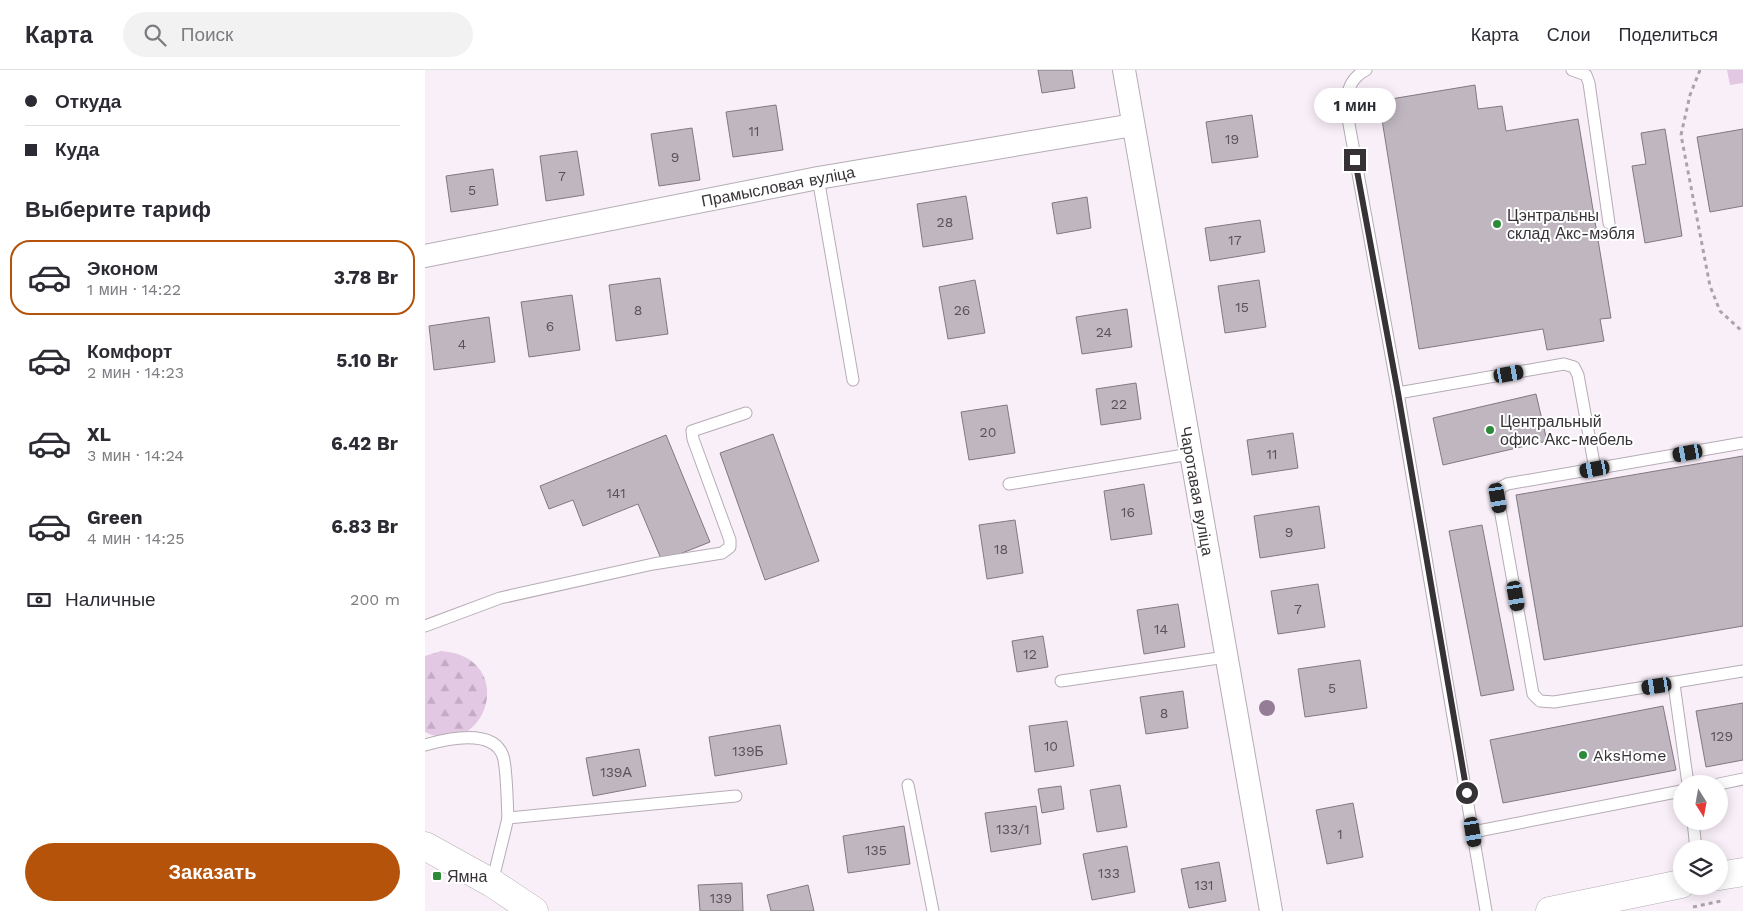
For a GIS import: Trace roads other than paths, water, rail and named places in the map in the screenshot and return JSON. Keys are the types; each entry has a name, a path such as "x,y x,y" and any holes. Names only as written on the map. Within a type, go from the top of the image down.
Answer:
{"street":[{"name":"Чаротавая вуліца","path":"1123,70 1271,911"},
{"name":"Прамысловая вуліца","path":"425,256 818,178 1133,125"},
{"path":"425,846 492,883 534,911"},
{"path":"1728,883 1743,872"},
{"path":"1550,911 1685,896"}],"lane":[{"path":"1366,70 1357,75 1350,86 1345,102 1398,393 1486,911"},
{"path":"1572,70 1580,71 1586,75 1589,83 1609,223"},
{"path":"818,178 853,380"},
{"path":"1398,393 1564,364 1574,367 1579,375 1595,469"},
{"path":"425,626 500,598 653,564 721,553 730,547 731,540 693,439 692,431 746,413"},
{"path":"1743,443 1507,484 1500,488 1498,498 1533,694 1540,701 1554,702 1674,684 1743,671"},
{"path":"1009,484 1190,454"},
{"path":"1061,681 1225,656"},
{"path":"1674,684 1687,775"},
{"path":"425,745 463,738 480,739 496,746 503,756 508,818 492,883"},
{"path":"1728,782 1743,779"},
{"path":"908,785 933,911"},
{"path":"1473,832 1673,793"},
{"path":"508,818 736,796"}],"place":[{"name":"Цэнтральны склад Акс-мэбля","path":"1497,224"},
{"name":"Центральный офис Акс-мебель","path":"1490,430"},
{"name":"AksHome","path":"1583,755"},
{"name":"Ямна","path":"437,876"}]}
